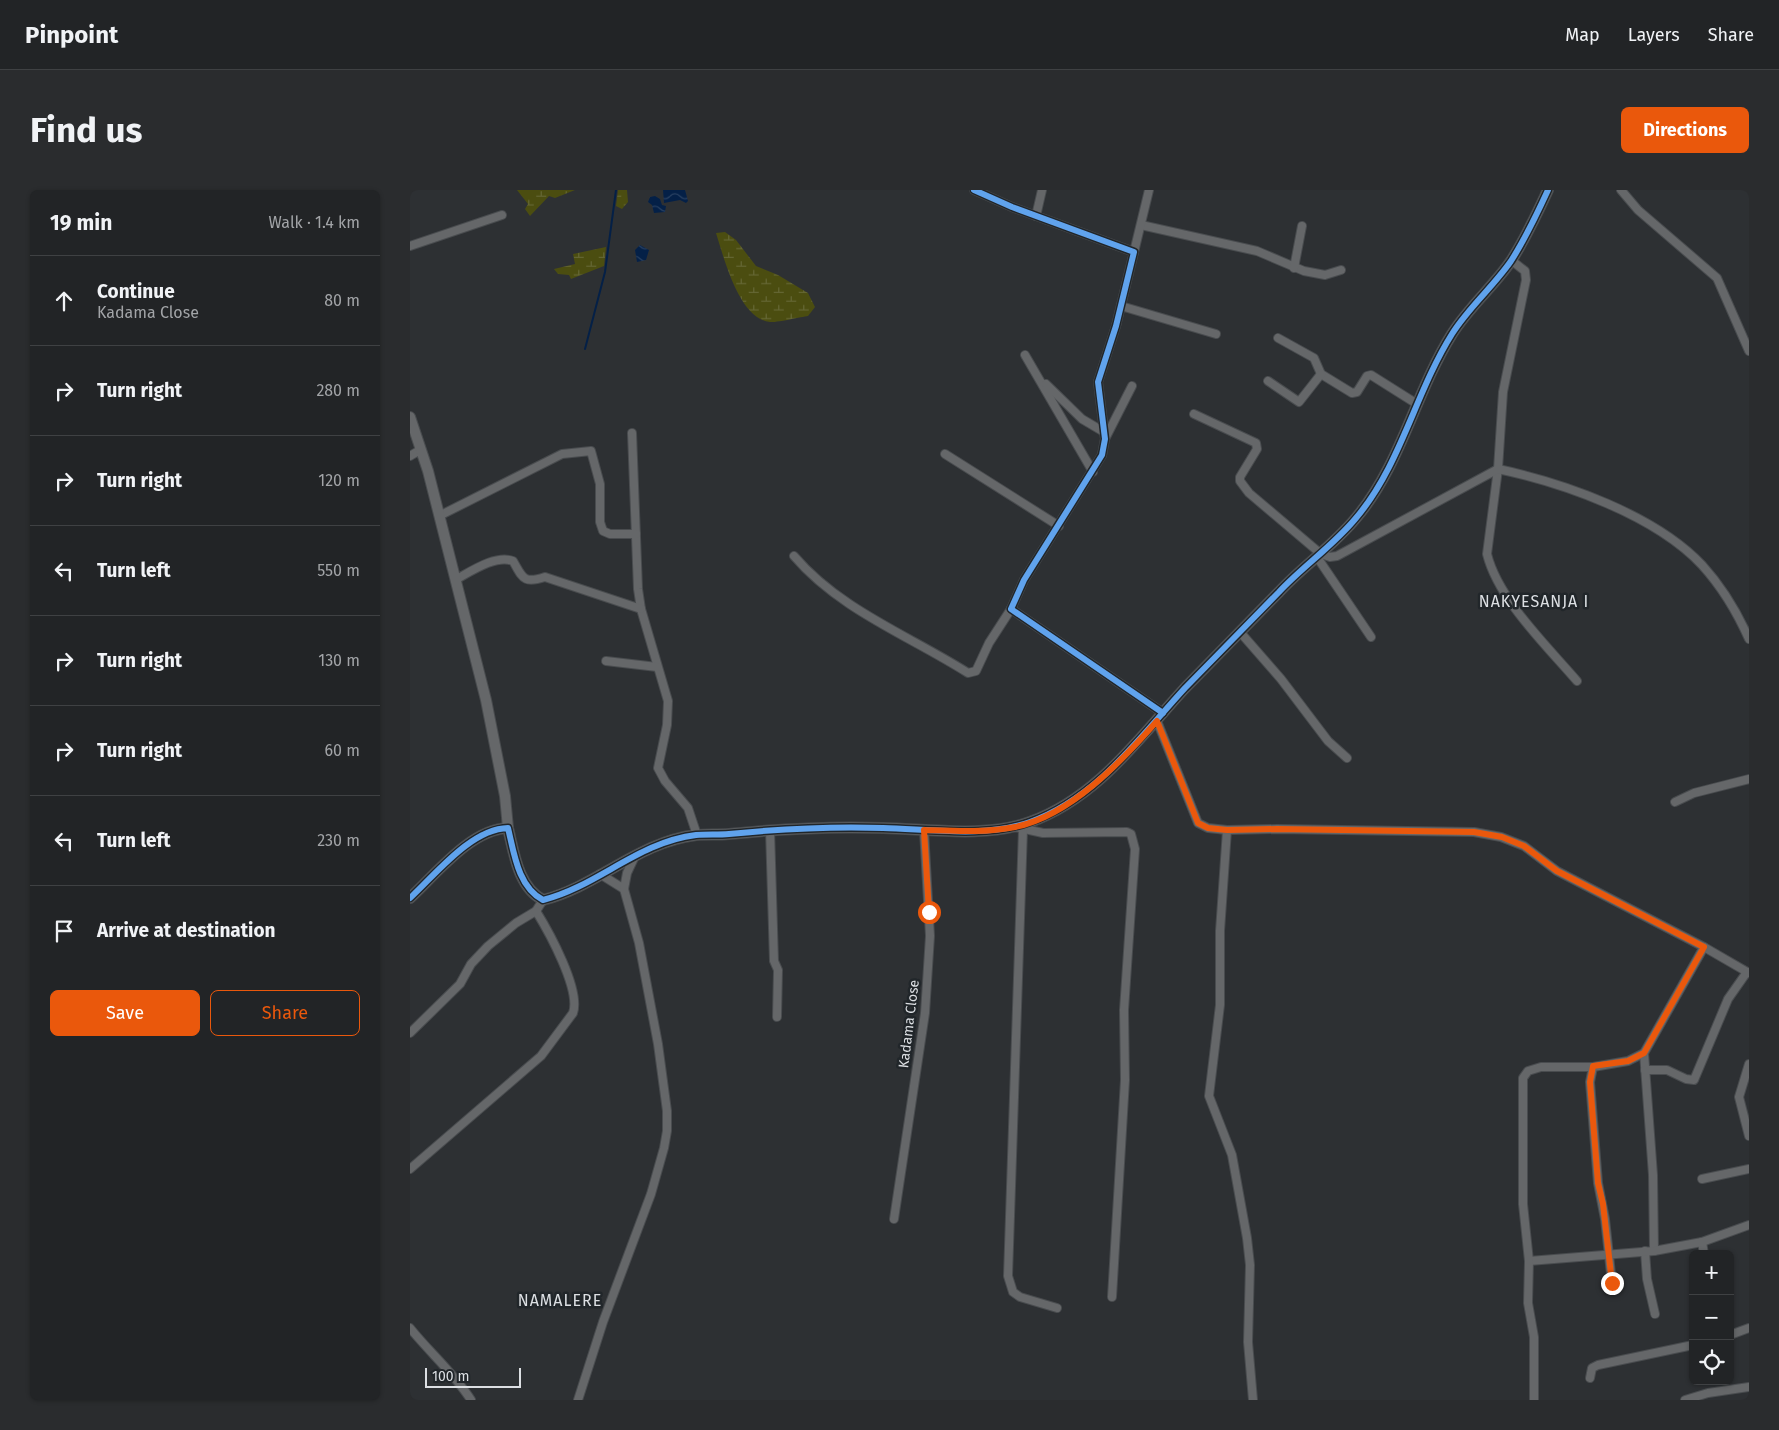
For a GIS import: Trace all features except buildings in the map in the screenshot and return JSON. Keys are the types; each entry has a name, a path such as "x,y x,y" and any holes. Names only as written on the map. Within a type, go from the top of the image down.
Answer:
{"street":[{"path":"974,190 1036,216 1134,252"},
{"path":"1036,216 1042,190"},
{"path":"794,556 807,571 826,587 856,608 968,673 976,671 989,643 1011,609 1024,580 1102,455 1104,436 1098,382 1121,306 1149,190"},
{"path":"1019,828 1046,816 1074,799 1115,767 1240,632 1295,576 1356,519 1372,497 1389,466 1417,404 1453,333 1511,260 1548,190"},
{"path":"1621,190 1638,210 1717,278 1749,351"},
{"path":"410,246 502,215"},
{"path":"1141,224 1256,251 1294,268 1325,275 1341,270"},
{"path":"1294,268 1302,226"},
{"path":"1511,260 1524,271 1526,280 1503,392 1498,469 1487,554 1490,567 1507,595 1577,681"},
{"path":"1121,306 1216,334"},
{"path":"1278,338 1314,358 1321,374 1354,394 1367,376 1371,375 1417,404"},
{"path":"1093,472 1025,355 1058,398 1104,436"},
{"path":"1268,381 1299,402 1321,374"},
{"path":"1104,436 1132,386"},
{"path":"1194,414 1256,443 1257,449 1240,477 1240,482 1249,493 1319,555 1370,637"},
{"path":"410,417 428,471 492,725 505,796 508,828 518,867 527,888 534,896 543,900"},
{"path":"632,433 638,589 657,667 668,701 667,725 658,768 665,781 688,808 697,835"},
{"path":"410,456 420,450"},
{"path":"439,516 562,454 591,451 600,484 600,522 603,531 610,534 636,534"},
{"path":"945,454 1059,526"},
{"path":"1319,555 1337,556 1498,469 1541,479 1592,498 1627,512 1654,528 1701,564 1735,610 1749,639"},
{"path":"456,580 484,566 507,559 513,561 525,580 545,577 642,609"},
{"path":"1011,609 1160,717 1198,823 1208,828 1227,830 1474,832 1502,837 1524,846 1557,871 1704,947 1748,973 1728,999 1694,1080 1686,1079 1667,1070 1645,1070"},
{"path":"1240,632 1281,679 1328,741 1347,758"},
{"path":"606,661 657,667"},
{"path":"1675,802 1694,793 1749,779"},
{"path":"410,898 473,840 497,828 508,828"},
{"path":"410,1032 460,984 471,964 488,946 516,923 536,911 543,900 573,890 638,852 666,840 697,835 770,830 863,828 968,831 1019,828 1043,833 1127,832 1131,834 1135,849 1124,1010 1124,1089 1112,1297"},
{"path":"1019,828 1008,1276 1013,1292 1020,1297 1057,1308"},
{"path":"770,830 774,961 777,964 778,970 778,1017"},
{"name":"Kadama Close","path":"894,1218 926,1005 930,936 924,830"},
{"path":"1227,830 1220,931 1220,1005 1209,1096 1232,1155 1247,1238 1250,1265 1248,1342 1253,1400"},
{"path":"578,1400 603,1322 651,1194 667,1131 667,1111 658,1044 639,943 624,888 627,873 638,852"},
{"path":"600,874 624,888"},
{"path":"410,1169 541,1056 573,1012 576,1005 575,995 556,950 536,911"},
{"path":"1654,1250 1653,1175 1644,1053 1704,947"},
{"path":"1534,1400 1534,1337 1528,1303 1530,1261 1523,1204 1521,1090 1523,1078 1528,1071 1541,1067 1593,1066 1628,1061 1644,1053"},
{"path":"1749,1064 1741,1087 1740,1107 1749,1136"},
{"path":"1593,1066 1590,1082 1598,1183 1610,1253 1609,1268 1612,1283"},
{"path":"1741,1087 1749,1090"},
{"path":"1702,1179 1749,1169"},
{"path":"1530,1261 1654,1250 1702,1242 1749,1225"},
{"path":"1702,1242 1703,1250"},
{"path":"1645,1251 1647,1279 1654,1314"},
{"path":"410,1328 431,1354 457,1379 471,1400"},
{"path":"1734,1334 1749,1328"},
{"path":"1590,1378 1592,1368 1598,1365 1689,1346"},
{"path":"1686,1400 1708,1393 1749,1387"}],"green space":[{"path":"517,190 575,190 555,198 549,196 530,216 525,209 528,204"},
{"path":"618,190 627,190 628,202 622,209 616,206"},
{"path":"725,232 736,240 756,266 778,275 808,293 815,307 808,316 770,322 759,318 750,310 734,286 716,233"},
{"path":"606,247 604,266 571,279 569,275 558,274 554,269 575,264 573,254"}],"water":[{"path":"663,190 685,190 688,201 686,203 680,200 664,203"},
{"path":"655,196 660,199 662,205 666,206 665,212 654,213 652,205 648,202 650,197"},
{"path":"640,245 649,250 646,260 637,262 635,250"}],"waterway":[{"path":"585,349 605,272 616,190"}],"cycle path":[{"path":"974,190 1012,207 1134,252 1116,326 1098,382 1105,439 1102,455 1024,580 1011,609 1163,713"},
{"path":"410,898 455,854 468,844 494,830 508,828 518,868 528,887 543,900 582,885 655,846 675,839 696,835 787,829 864,827 957,831 995,830 1030,822 1076,798 1115,765 1185,688 1288,583 1338,538 1356,518 1372,497 1385,475 1428,380 1452,334 1465,315 1511,261 1531,226 1548,190"}],"district":[{"name":"NAKYESANJA I","path":"1534,601"},
{"name":"NAMALERE","path":"560,1300"}],"route":[{"path":"929,912 924,830 968,831 1015,827 1046,816 1074,799 1115,767 1157,721 1198,823 1203,827 1227,830 1474,832 1502,837 1524,846 1557,871 1704,947 1644,1053 1628,1061 1593,1066 1590,1082 1598,1183 1610,1253 1609,1262 1612,1283"}]}
